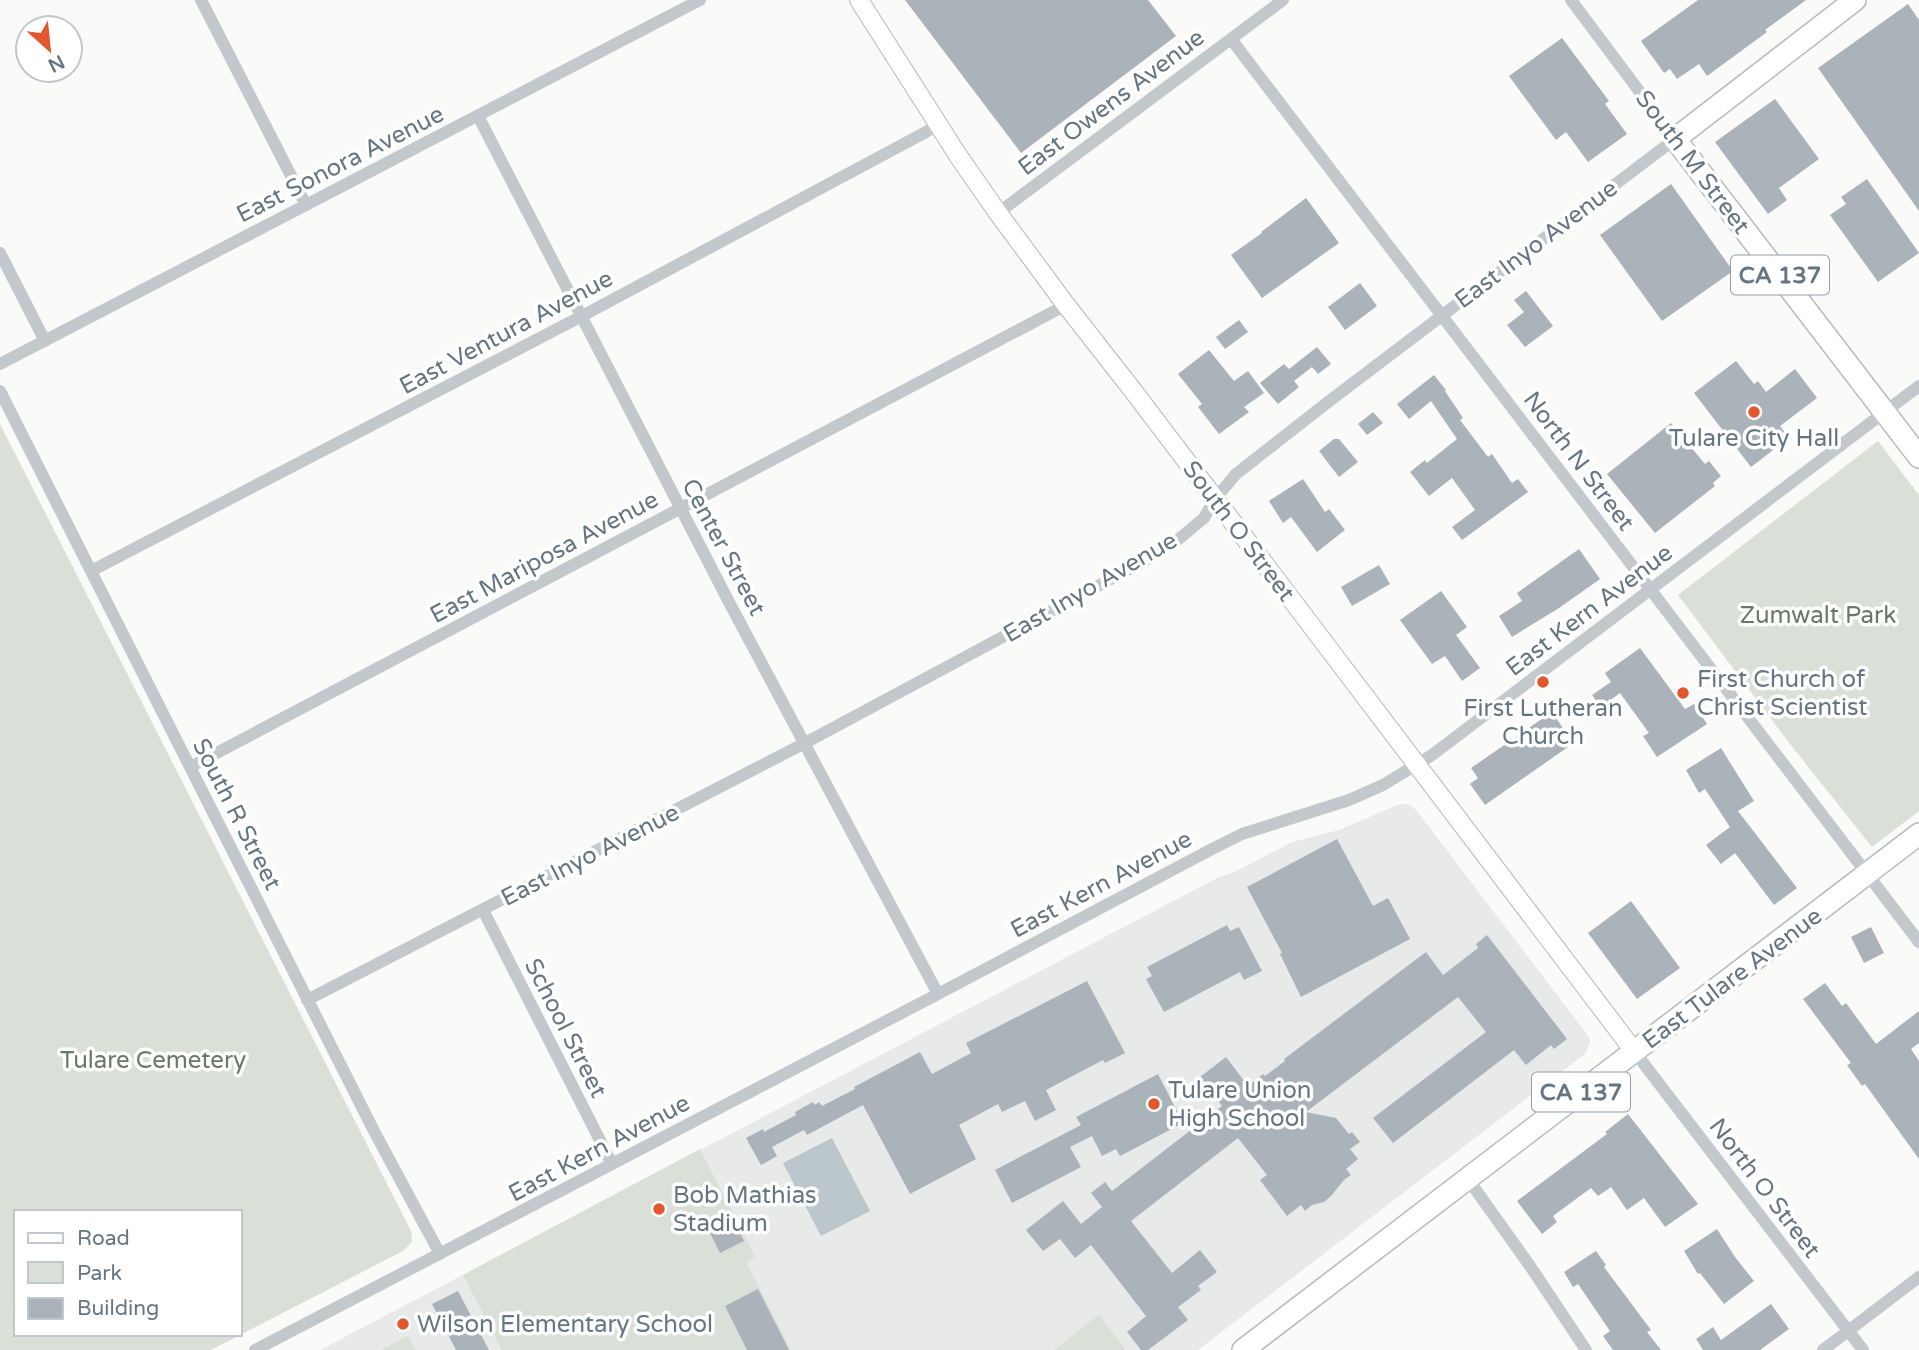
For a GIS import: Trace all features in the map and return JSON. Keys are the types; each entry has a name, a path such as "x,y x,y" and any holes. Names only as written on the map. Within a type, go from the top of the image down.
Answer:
{"main road":[{"name":"South O Street","path":"859,0 998,213 1634,1051"},
{"name":"East Inyo Avenue","path":"1675,139 1855,0"},
{"name":"South M Street","path":"1675,139 1919,457"},
{"name":"East Tulare Avenue","path":"1243,1350 1919,834"}],"street":[{"path":"201,0 306,205"},
{"name":"East Sonora Avenue","path":"0,365 700,0"},
{"name":"East Owens Avenue","path":"998,213 1283,0"},
{"name":"South M Street","path":"1571,0 1675,139"},
{"name":"North N Street","path":"1231,39 1919,942"},
{"name":"Center Street","path":"478,116 680,509 938,994"},
{"name":"East Ventura Avenue","path":"91,571 582,316 939,125"},
{"name":"East Inyo Avenue","path":"307,1000 805,743 1174,543 1204,518 1236,474 1675,139"},
{"path":"0,253 46,341"},
{"name":"East Mariposa Avenue","path":"190,767 1066,305"},
{"name":"East Kern Avenue","path":"255,1350 1242,834 1349,800 1383,785 1417,765 1919,386"},
{"name":"South R Street","path":"0,391 374,1132 440,1254"},
{"name":"School Street","path":"483,910 612,1164"},
{"name":"North O Street","path":"1634,1051 1863,1350"},
{"path":"1468,1179 1586,1350"},
{"path":"1823,1350 1919,1277"}],"shaded area":[{"name":"Tulare Union High School","path":"1400,804 1409,804 1417,811 1589,1037 1586,1053 1198,1350 320,1350 1219,877 1235,872 1292,842 1339,830"},
{"path":"832,1138 870,1211 821,1236 783,1163"}],"green space":[{"name":"Tulare Cemetery","path":"0,424 411,1231 412,1242 403,1251 242,1334 242,1210 14,1210 14,1336 238,1336 211,1350 0,1350"},
{"name":"Zumwalt Park","path":"1878,441 1919,495 1919,811 1872,847 1790,744 1678,595"},
{"name":"Bob Mathias Stadium","path":"700,1149 756,1258 746,1262 791,1350 502,1350 463,1275"},
{"path":"1099,1315 1126,1350 1054,1350"},
{"path":"408,1336 416,1350 381,1350"}],"building":[{"path":"905,0 1148,0 1176,36 1021,153"},
{"path":"1698,0 1806,0 1707,76 1699,64 1677,79 1670,69 1664,73 1641,41"},
{"path":"1908,4 1919,20 1919,211 1818,68"},
{"path":"1562,38 1609,101 1605,104 1627,134 1588,162 1566,132 1556,140 1509,76"},
{"path":"1775,99 1819,159 1779,188 1787,200 1768,214 1715,142"},
{"path":"1867,179 1919,253 1878,282 1830,215 1846,204 1841,197"},
{"path":"1671,184 1733,271 1662,321 1600,235"},
{"path":"1306,198 1339,243 1262,298 1231,255"},
{"path":"1360,283 1377,306 1345,330 1328,307"},
{"path":"1526,291 1553,326 1525,347 1507,325 1524,312 1514,300"},
{"path":"1239,320 1248,332 1225,349 1216,337"},
{"path":"1317,347 1331,364 1318,374 1312,367 1294,381 1299,387 1278,404 1260,383 1284,364 1289,369"},
{"path":"1209,350 1234,381 1248,371 1264,393 1244,407 1249,412 1219,434 1198,407 1202,404 1178,374"},
{"name":"Tulare City Hall","path":"1736,361 1754,384 1758,381 1766,392 1795,369 1817,398 1780,426 1789,438 1751,467 1694,393"},
{"path":"1434,375 1463,418 1460,420 1488,457 1492,454 1512,483 1518,479 1528,492 1462,540 1452,527 1475,510 1452,478 1429,496 1410,472 1425,460 1427,463 1457,439 1431,401 1409,419 1397,404"},
{"path":"1373,412 1383,423 1367,435 1358,424"},
{"path":"1671,423 1705,464 1709,461 1721,476 1713,483 1715,486 1655,533 1607,474"},
{"path":"1334,439 1339,439 1358,462 1339,477 1319,451"},
{"path":"1303,479 1325,512 1329,509 1345,530 1317,552 1291,517 1283,523 1269,501"},
{"path":"1579,549 1600,579 1512,637 1499,616 1522,601 1517,593"},
{"path":"1379,565 1390,584 1352,606 1341,587"},
{"path":"1441,591 1467,627 1456,635 1480,668 1462,681 1445,656 1432,664 1400,620"},
{"path":"1640,648 1685,709 1694,704 1707,724 1657,757 1643,736 1649,733 1620,693 1601,707 1592,695 1611,682 1605,673"},
{"path":"1552,712 1563,728 1558,732 1568,747 1485,805 1470,784 1478,778 1471,768"},
{"path":"1721,748 1754,801 1738,811 1797,888 1774,905 1735,853 1721,864 1706,845 1730,827 1705,789 1699,793 1686,770"},
{"path":"1337,839 1373,906 1388,898 1410,939 1301,997 1280,954 1282,953 1247,887"},
{"path":"1631,901 1680,968 1637,999 1588,933"},
{"path":"1227,925 1230,931 1239,927 1262,971 1244,980 1240,972 1164,1012 1146,979 1152,976 1147,967"},
{"path":"1871,927 1884,953 1864,963 1851,937"},
{"path":"1487,935 1567,1039 1554,1049 1551,1045 1526,1065 1514,1050 1393,1143 1373,1118 1486,1032 1458,997 1306,1112 1336,1118 1349,1134 1352,1132 1360,1142 1350,1149 1358,1159 1346,1169 1351,1175 1324,1202 1312,1205 1305,1211 1301,1205 1287,1216 1260,1180 1267,1175 1238,1138 1131,1221 1172,1273 1200,1250 1217,1272 1198,1286 1201,1290 1178,1307 1188,1320 1148,1350 1141,1350 1127,1332 1146,1316 1091,1245 1075,1258 1060,1239 1043,1251 1026,1230 1063,1201 1081,1224 1102,1207 1091,1193 1105,1182 1112,1191 1222,1106 1200,1077 1226,1057 1248,1086 1285,1061 1284,1059 1426,952 1443,975 1478,948 1476,944"},
{"path":"1087,981 1125,1053 1105,1063 1103,1060 1046,1090 1056,1110 1035,1121 1025,1101 1002,1112 998,1104 959,1125 976,1159 910,1194 863,1105 807,1135 804,1130 772,1147 777,1156 761,1165 746,1138 796,1115 795,1112 813,1102 815,1105 819,1102 822,1106 920,1052 932,1074 971,1053 966,1043"},
{"path":"1825,983 1842,1006 1846,1003 1876,1044 1919,1011 1919,1043 1911,1049 1919,1061 1919,1159 1865,1084 1862,1086 1847,1065 1851,1063 1803,999"},
{"path":"1158,1074 1183,1123 1120,1156 1116,1149 1102,1156 1092,1136 1070,1147 1081,1167 1012,1203 995,1170 1081,1125 1076,1117"},
{"path":"1628,1114 1698,1204 1665,1227 1644,1198 1627,1210 1611,1187 1598,1196 1591,1188 1553,1216 1557,1222 1542,1234 1517,1201 1607,1134 1605,1132"},
{"path":"734,1221 744,1241 720,1253 710,1233"},
{"path":"1717,1229 1754,1281 1724,1304 1700,1273 1698,1274 1684,1251"},
{"path":"1596,1251 1606,1265 1604,1267 1651,1330 1647,1332 1661,1350 1613,1350 1603,1336 1610,1331 1578,1284 1573,1287 1564,1272"},
{"path":"758,1289 789,1350 747,1350 725,1306"},
{"path":"458,1291 489,1350 456,1350 432,1304"},
{"path":"1771,1304 1789,1329 1760,1350 1703,1350 1696,1339 1713,1327 1721,1340"}],"place":[{"name":"Tulare City Hall","path":"1754,412"},
{"name":"First Lutheran Church","path":"1543,682"},
{"name":"First Church of Christ Scientist","path":"1683,693"},
{"name":"Tulare Union High School","path":"1154,1104"},
{"name":"Bob Mathias Stadium","path":"659,1209"},
{"name":"Wilson Elementary School","path":"403,1324"}]}
